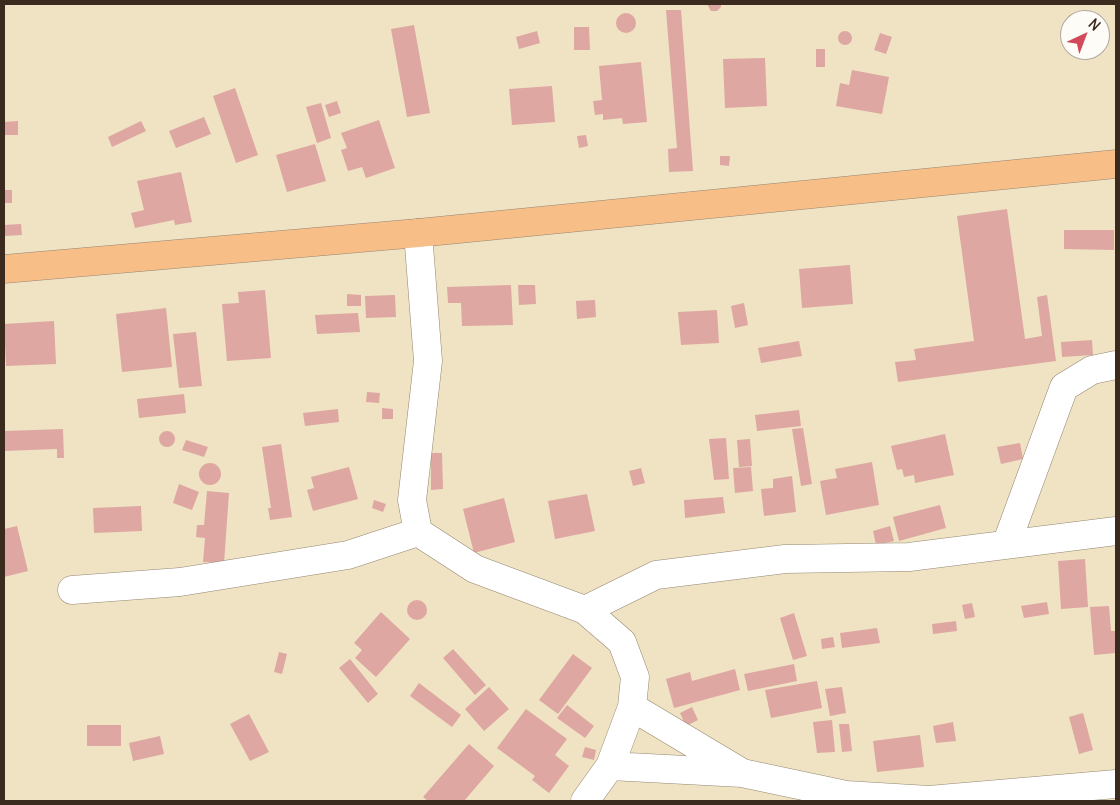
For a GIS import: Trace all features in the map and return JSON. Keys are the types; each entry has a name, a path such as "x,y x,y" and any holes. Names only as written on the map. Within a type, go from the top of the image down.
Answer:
{"main road":[{"path":"4,269 418,233 1116,164"}],"street":[{"path":"418,233 428,361 412,500 418,532 475,569 585,610 622,642 635,677 632,707 610,766 585,801"},
{"path":"1006,545 1064,387 1092,370 1116,365"},
{"path":"585,610 656,575 785,559 909,557 1116,531"},
{"path":"72,590 180,582 348,555 418,532"},
{"path":"632,707 742,773"},
{"path":"610,766 742,773 846,795 929,800 1116,784"}],"building":[{"path":"707,4 721,4 721,7 717,11 711,11"},
{"path":"666,10 681,10 693,171 669,172 668,149 677,148"},
{"path":"626,13 633,16 636,23 633,30 626,33 619,30 616,23 619,16"},
{"path":"414,25 430,113 407,117 391,29"},
{"path":"574,27 589,27 590,50 574,50"},
{"path":"537,31 540,43 519,49 516,37"},
{"path":"845,31 850,33 852,38 850,43 845,45 840,43 838,38 840,33"},
{"path":"880,33 892,37 886,54 874,50"},
{"path":"816,49 825,49 825,67 816,67"},
{"path":"765,58 767,106 725,108 723,59"},
{"path":"641,62 647,122 623,124 622,118 603,120 603,114 595,115 593,101 602,100 599,66"},
{"path":"852,70 889,77 882,114 836,106 840,83 849,85"},
{"path":"552,86 555,122 512,125 509,89"},
{"path":"235,88 258,155 236,163 213,96"},
{"path":"337,101 341,113 329,117 325,105"},
{"path":"321,103 331,138 317,143 306,107"},
{"path":"204,117 211,134 176,148 169,131"},
{"path":"379,120 395,168 366,178 362,167 348,171 341,150 347,148 341,133"},
{"path":"18,121 18,135 4,135 4,122"},
{"path":"141,121 146,131 112,147 108,137"},
{"path":"586,135 588,146 579,148 577,136"},
{"path":"315,144 326,181 287,192 276,155"},
{"path":"720,156 730,156 729,166 720,165"},
{"path":"181,172 192,222 175,225 174,220 135,228 131,213 144,210 137,181"},
{"path":"4,190 12,190 12,203 4,203"},
{"path":"1007,209 1025,339 1042,336 1037,297 1047,295 1056,361 898,382 895,362 916,360 914,349 974,341 957,216"},
{"path":"21,224 22,235 4,236 4,225"},
{"path":"1064,230 1114,230 1114,250 1064,249"},
{"path":"850,265 853,304 802,308 799,269"},
{"path":"511,285 513,325 462,326 461,303 448,303 447,287"},
{"path":"518,285 535,285 536,304 519,305"},
{"path":"265,290 271,358 227,361 222,304 239,303 238,292"},
{"path":"347,294 361,295 361,306 347,306"},
{"path":"395,295 396,317 366,318 365,296"},
{"path":"595,300 596,317 577,319 576,301"},
{"path":"744,303 748,325 735,328 731,306"},
{"path":"166,308 172,367 122,372 116,314"},
{"path":"717,310 719,343 681,345 678,312"},
{"path":"358,313 360,332 317,334 315,315"},
{"path":"54,321 56,364 6,366 4,324"},
{"path":"196,332 202,386 179,388 173,334"},
{"path":"1092,340 1093,355 1062,357 1061,342"},
{"path":"799,341 802,356 761,363 758,348"},
{"path":"367,392 380,393 379,403 366,402"},
{"path":"184,394 186,413 139,418 137,399"},
{"path":"382,408 393,409 393,419 382,419"},
{"path":"338,409 339,422 305,426 303,413"},
{"path":"799,410 801,426 757,431 755,415"},
{"path":"803,428 812,484 801,486 792,429"},
{"path":"63,429 64,458 57,458 57,449 4,451 4,431"},
{"path":"164,431 170,431 175,436 173,445 164,447 159,442 159,436"},
{"path":"945,434 954,475 915,483 914,475 904,477 902,469 897,470 891,446"},
{"path":"726,438 729,479 714,480 709,439"},
{"path":"750,439 752,466 739,467 737,440"},
{"path":"186,440 208,447 204,457 182,450"},
{"path":"1020,443 1023,459 1001,464 997,447"},
{"path":"281,444 292,517 270,520 268,508 271,508 262,447"},
{"path":"431,453 442,453 443,489 431,490"},
{"path":"872,462 879,505 826,515 820,481 837,478 835,469"},
{"path":"210,463 218,466 221,474 218,482 210,485 202,482 199,474 202,466"},
{"path":"349,467 358,499 313,511 307,490 314,488 311,477"},
{"path":"751,467 753,491 735,493 733,468"},
{"path":"641,468 645,483 633,486 629,471"},
{"path":"792,476 796,512 764,516 761,489 773,488 773,479"},
{"path":"179,484 199,492 192,510 173,503"},
{"path":"207,491 229,493 224,563 203,562 205,538 196,537 197,525 204,525"},
{"path":"587,494 595,531 555,539 548,501"},
{"path":"723,497 725,513 685,518 684,500"},
{"path":"504,498 515,542 474,553 463,509"},
{"path":"374,500 386,504 383,512 372,508"},
{"path":"940,505 946,528 899,541 893,517"},
{"path":"141,506 142,531 94,533 93,508"},
{"path":"17,526 28,571 4,577 4,529"},
{"path":"890,526 894,541 876,545 873,531"},
{"path":"1085,559 1088,607 1061,609 1058,561"},
{"path":"413,600 421,600 427,606 427,614 421,620 413,620 407,614 407,606"},
{"path":"1047,602 1049,614 1024,618 1021,606"},
{"path":"972,603 975,617 965,619 962,605"},
{"path":"1109,606 1111,631 1116,631 1116,653 1094,655 1090,607"},
{"path":"381,612 410,639 376,677 355,658 362,650 354,643"},
{"path":"794,613 807,656 793,660 780,618"},
{"path":"956,621 957,631 933,634 932,624"},
{"path":"877,628 880,643 842,648 840,633"},
{"path":"833,637 835,647 822,649 821,639"},
{"path":"453,649 486,685 475,695 443,658"},
{"path":"279,652 287,654 282,674 274,672"},
{"path":"573,654 592,668 558,714 539,700"},
{"path":"350,659 378,694 368,703 339,668"},
{"path":"794,664 797,681 748,691 744,674"},
{"path":"735,669 740,690 674,708 666,679 690,672 692,681"},
{"path":"817,681 822,708 771,718 765,690"},
{"path":"419,683 461,715 452,727 410,696"},
{"path":"489,687 509,709 484,731 465,709"},
{"path":"842,687 846,713 830,716 825,689"},
{"path":"567,705 594,726 585,738 557,718"},
{"path":"692,707 698,720 686,726 680,713"},
{"path":"526,709 567,739 555,755 569,766 549,793 532,780 535,776 497,748"},
{"path":"1083,713 1093,750 1079,754 1069,717"},
{"path":"249,714 269,752 250,761 230,724"},
{"path":"832,720 835,752 817,753 813,722"},
{"path":"953,722 956,741 936,743 933,726"},
{"path":"839,724 849,724 852,751 842,752"},
{"path":"87,725 121,725 121,746 87,746"},
{"path":"920,735 924,767 877,772 873,741"},
{"path":"160,736 164,754 133,761 129,743"},
{"path":"469,744 494,766 464,801 428,801 423,797"},
{"path":"585,747 596,750 594,760 582,757"}]}
